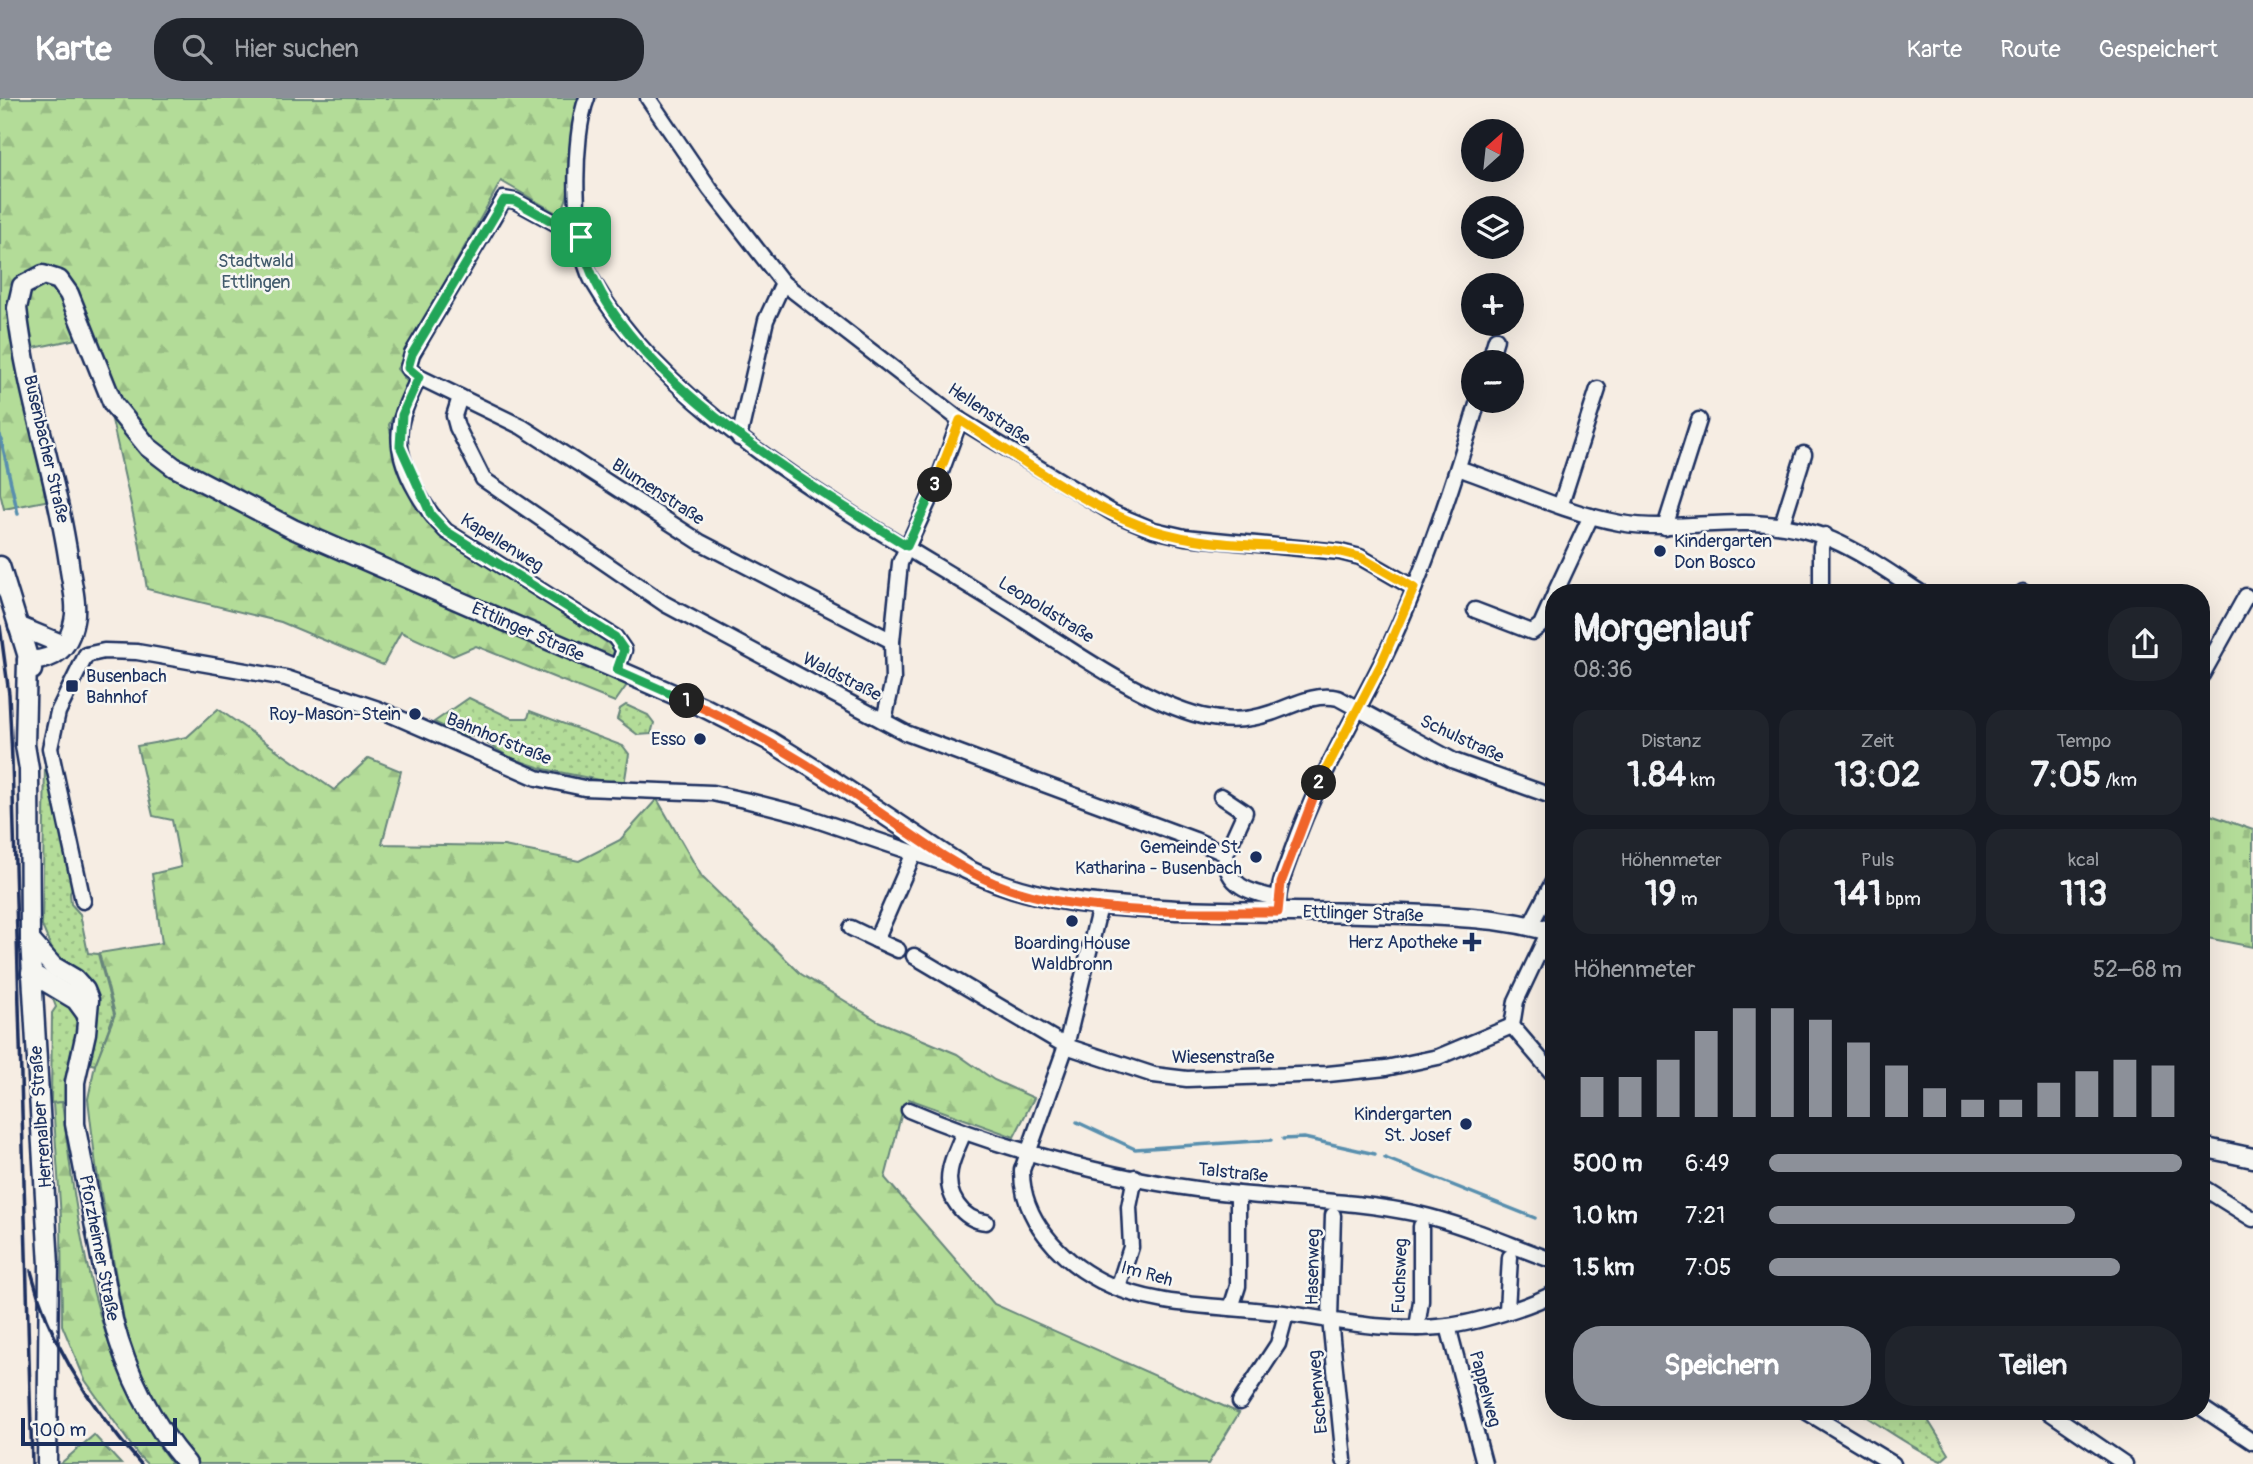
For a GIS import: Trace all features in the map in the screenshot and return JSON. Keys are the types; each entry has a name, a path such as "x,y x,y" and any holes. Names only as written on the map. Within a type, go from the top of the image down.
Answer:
{"main road":[{"name":"Busenbacher Straße","path":"64,639 75,609 64,528 17,308 19,292 35,277 52,276 64,286 113,404 148,447 201,484 293,529"},
{"name":"Ettlinger Straße","path":"293,529 703,707 768,740 965,869 1025,894 1100,906 1278,905 1491,919 1545,930"},
{"name":"Herrenalber Straße","path":"0,566 27,660 34,674 37,711 36,745 29,769 30,940 49,1265 47,1464"},
{"path":"18,626 64,639"},
{"path":"27,660 34,653 64,639"},
{"name":"Pforzheimer Straße","path":"30,940 53,966 75,979 85,990 89,1000 75,1082 75,1124 113,1320 124,1359 145,1405 187,1464"},
{"path":"31,973 53,966"},
{"path":"31,973 76,1000 87,1015"},
{"path":"34,1020 48,996 62,990"},
{"path":"2210,1149 2253,1158"}],"street":[{"name":"Leopoldstraße","path":"587,98 582,116 576,199 584,259 591,277 626,328 690,395 739,438 1097,665 1167,704 1200,716 1234,721 1253,719 1322,694 1358,706"},
{"name":"Hellenstraße","path":"648,98 710,189 783,283 960,420 1113,513 1154,530 1185,537 1340,552 1360,557 1414,588"},
{"name":"Kapellenweg","path":"581,237 515,201 504,200 412,354 414,372 402,415 400,446 415,487 431,515 446,531 615,637 624,650 617,670"},
{"path":"739,438 766,320 783,283"},
{"path":"1493,350 1496,339"},
{"name":"Blumenstraße","path":"414,372 522,428 701,542 892,641"},
{"path":"1561,505 1598,389"},
{"name":"Waldstraße","path":"460,397 454,416 482,479 665,604 906,733 1195,839 1226,854"},
{"path":"1221,796 1245,812 1226,854 1226,865 1235,882 1246,891 1278,905 1302,822 1381,664 1414,588 1458,468 1474,413"},
{"path":"884,720 893,680 892,641 900,563 938,480 960,420"},
{"path":"1665,527 1699,420"},
{"path":"1782,524 1804,454"},
{"path":"1458,468 1591,516 1620,523 1665,527 1782,524 1825,535 1864,556 1906,584"},
{"path":"1560,584 1591,516"},
{"path":"1821,584 1825,535"},
{"path":"2210,661 2246,596"},
{"path":"1475,610 1532,632 1541,625 1545,616"},
{"path":"64,639 86,654 55,719 50,748 83,901"},
{"name":"Bahnhofstraße","path":"86,654 137,652 286,678 378,709 537,778 603,790 712,793 796,813 913,855 965,869"},
{"name":"Schulstraße","path":"1358,706 1454,761 1545,794"},
{"path":"876,940 913,855"},
{"path":"1530,926 1545,897"},
{"name":"Im Reh","path":"1100,906 1066,1046 1027,1151 1022,1188 1036,1222 1052,1242 1078,1266 1118,1288 1172,1301 1417,1328 1448,1326 1545,1299"},
{"path":"851,929 898,950"},
{"path":"1545,945 1516,1001 1512,1026 1545,1064"},
{"name":"Wiesenstraße","path":"914,956 1066,1046 1154,1075 1187,1079 1328,1074 1386,1068 1438,1057 1512,1026"},
{"name":"Talstraße","path":"909,1110 963,1133 1133,1185 1237,1201 1333,1201 1411,1213 1485,1234 1545,1257"},
{"path":"963,1133 950,1170 949,1183 961,1212 974,1221 986,1222"},
{"path":"1118,1288 1131,1247 1133,1185"},
{"path":"2210,1192 2253,1219"},
{"path":"1231,1308 1238,1286 1237,1201"},
{"name":"Hasenweg","path":"1330,1319 1333,1215"},
{"name":"Fuchsweg","path":"1417,1328 1421,1301 1421,1226"},
{"path":"1507,1310 1510,1256"},
{"path":"1240,1402 1278,1344 1286,1314"},
{"name":"Eschenweg","path":"1330,1319 1343,1460"},
{"name":"Pappelweg","path":"1448,1326 1484,1463"},
{"path":"2210,1414 2253,1442"},
{"path":"1820,1420 1893,1464"},
{"path":"2061,1420 2125,1464"}],"green space":[{"name":"Stadtwald Ettlingen","path":"0,98 580,98 569,187 560,215 501,181 397,369 409,384 389,425 399,471 432,528 615,648 605,675 627,685 615,702 476,646 453,656 401,632 383,665 281,622 147,589 112,420 128,414 116,392 95,335 15,352 50,500 4,509 0,493"},
{"path":"469,698 511,718 528,718 530,711 623,746 629,754 624,785 544,769 511,758 475,736 464,737 434,722"},
{"path":"626,705 648,715 654,723 651,734 638,735 617,719 620,709"},
{"path":"218,709 334,790 369,758 401,771 382,844 504,846 579,861 620,840 657,799 702,877 801,974 878,1021 957,1054 994,1080 1034,1098 1014,1137 909,1099 901,1116 885,1178 994,1304 1239,1413 1208,1464 198,1464 157,1408 128,1342 96,1166 88,1099 95,1065 115,1014 99,953 162,943 152,874 181,867 172,820 153,816 137,746 187,737"},
{"path":"45,765 76,880 70,893 71,904 80,914 88,953 98,954 114,1014 95,1065 84,1062 96,1024 96,1001 81,983 51,957 51,947 42,926"},
{"path":"2210,815 2253,830 2253,947 2210,939"},
{"path":"60,997 69,1003 75,1012 78,1024 67,1102 51,1103 52,1013 56,1007 53,999"},
{"path":"62,1102 75,1197 93,1291 124,1382 145,1424 172,1464 147,1464 138,1455 85,1380 62,1325 61,1218 53,1103"},
{"path":"1871,1420 1928,1420 1949,1454 1941,1461"},
{"path":"94,1435 121,1464 60,1464"}],"waterway":[{"path":"0,435 18,514"},
{"path":"1077,1122 1135,1149 1271,1140"},
{"path":"1283,1139 1304,1138 1375,1154"},
{"path":"1385,1158 1535,1218"}],"railway":[{"path":"0,626 9,694 12,759 32,1464"},
{"path":"31,1271 49,1324 74,1374 106,1421 141,1464"}],"place":[{"name":"Kindergarten Don Bosco","path":"1660,551"},
{"name":"Busenbach Bahnhof","path":"72,686"},
{"name":"Roy-Mason-Stein","path":"415,714"},
{"name":"Esso","path":"700,739"},
{"name":"Gemeinde St. Katharina - Busenbach","path":"1256,857"},
{"name":"Boarding House Waldbronn","path":"1072,921"},
{"name":"Herz Apotheke","path":"1472,942"},
{"name":"Kindergarten St. Josef","path":"1466,1124"}],"route":[{"path":"504,200 515,201 581,237 584,259 601,294 626,328 690,395 739,438 907,546 938,480 960,420 1113,513 1154,530 1185,537 1303,546 1340,552 1360,557 1414,588 1381,664 1323,773 1302,822 1277,898 1278,912 1100,906 1061,902 1025,894 994,883 965,869 768,740 703,707 617,670 624,650 615,637 446,531 421,499 400,446 402,415 419,377 408,368 412,354 504,200"}]}
